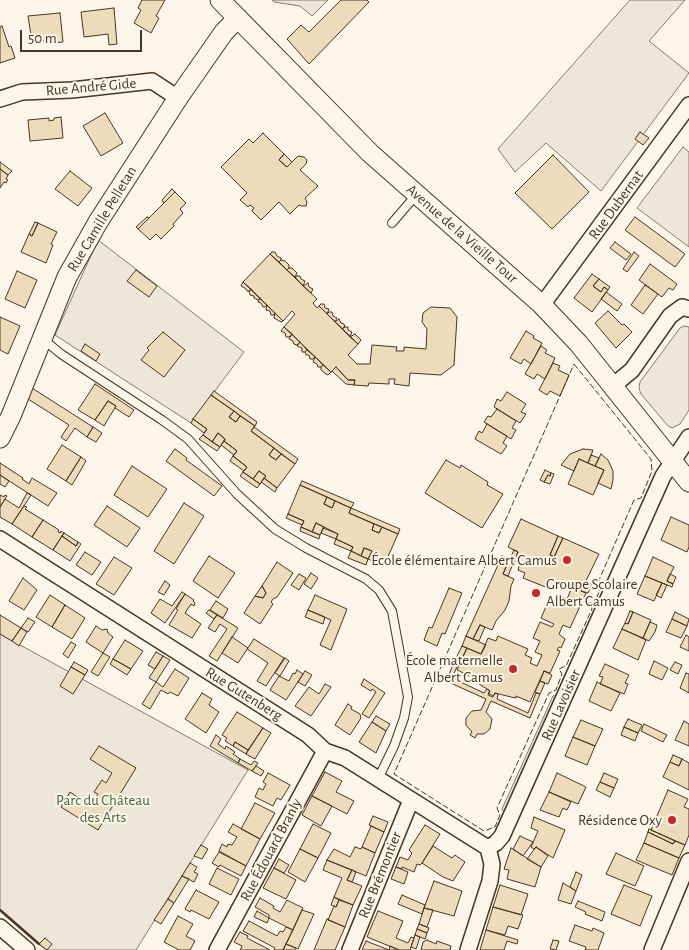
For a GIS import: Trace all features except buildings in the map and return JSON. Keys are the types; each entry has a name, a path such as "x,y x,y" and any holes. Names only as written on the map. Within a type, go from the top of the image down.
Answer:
{"street":[{"name":"Avenue de la Vieille Tour","path":"220,0 370,153 542,305 578,344 689,482"},
{"name":"Rue Camille Pelletan","path":"0,438 67,277 98,222 178,98 224,32 238,18"},
{"name":"Rue André Gide","path":"0,99 22,92 72,90 152,81 178,98"},
{"name":"Rue Dubernat","path":"542,305 689,105"},
{"path":"612,386 632,370 670,316 682,307 689,309"},
{"name":"Rue Lavoisier","path":"488,848 502,836 659,485 672,461 689,437"},
{"name":"Rue Gutenberg","path":"0,539 308,734 325,751 345,758 488,848"},
{"name":"Rue Édouard Branly","path":"217,950 325,751"},
{"name":"Rue Brémontier","path":"350,950 411,800"},
{"path":"468,950 490,881 492,864 488,848"},
{"path":"652,950 689,861"},
{"path":"0,927 27,950"}],"lane":[{"path":"392,223 417,194"},
{"path":"42,338 61,354 188,439 237,494 275,529 306,548 366,579 379,590 392,611 408,697 404,718 394,746 378,779"}],"green space":[{"path":"98,240 244,352 191,423 55,335"},
{"path":"684,326 689,327 689,410 680,424 672,428 668,426 641,394 639,388 640,382 680,328"},
{"name":"Parc du Château des Arts","path":"0,634 248,770 136,950 46,950 0,910"}],"shaded area":[{"path":"272,0 328,0 312,16 300,6 274,2"},
{"path":"630,0 685,0 649,41 689,73 601,191 546,143 515,172 498,149"},
{"path":"683,147 689,152 689,247 637,208"},
{"path":"559,695 505,815 502,809 553,696"}],"fence":[{"path":"574,364 651,459 652,471 641,498 634,500 599,580 602,586 595,601 590,603 592,609 566,666 559,669 562,674 556,690 549,693 497,808 500,815 495,827 484,831 394,774 574,364"}],"wall":[{"path":"0,910 39,944"}],"place":[{"name":"École élémentaire Albert Camus","path":"567,560"},
{"name":"Groupe Scolaire Albert Camus","path":"536,593"},
{"name":"École maternelle Albert Camus","path":"513,669"},
{"name":"Résidence Oxy","path":"672,820"}]}
